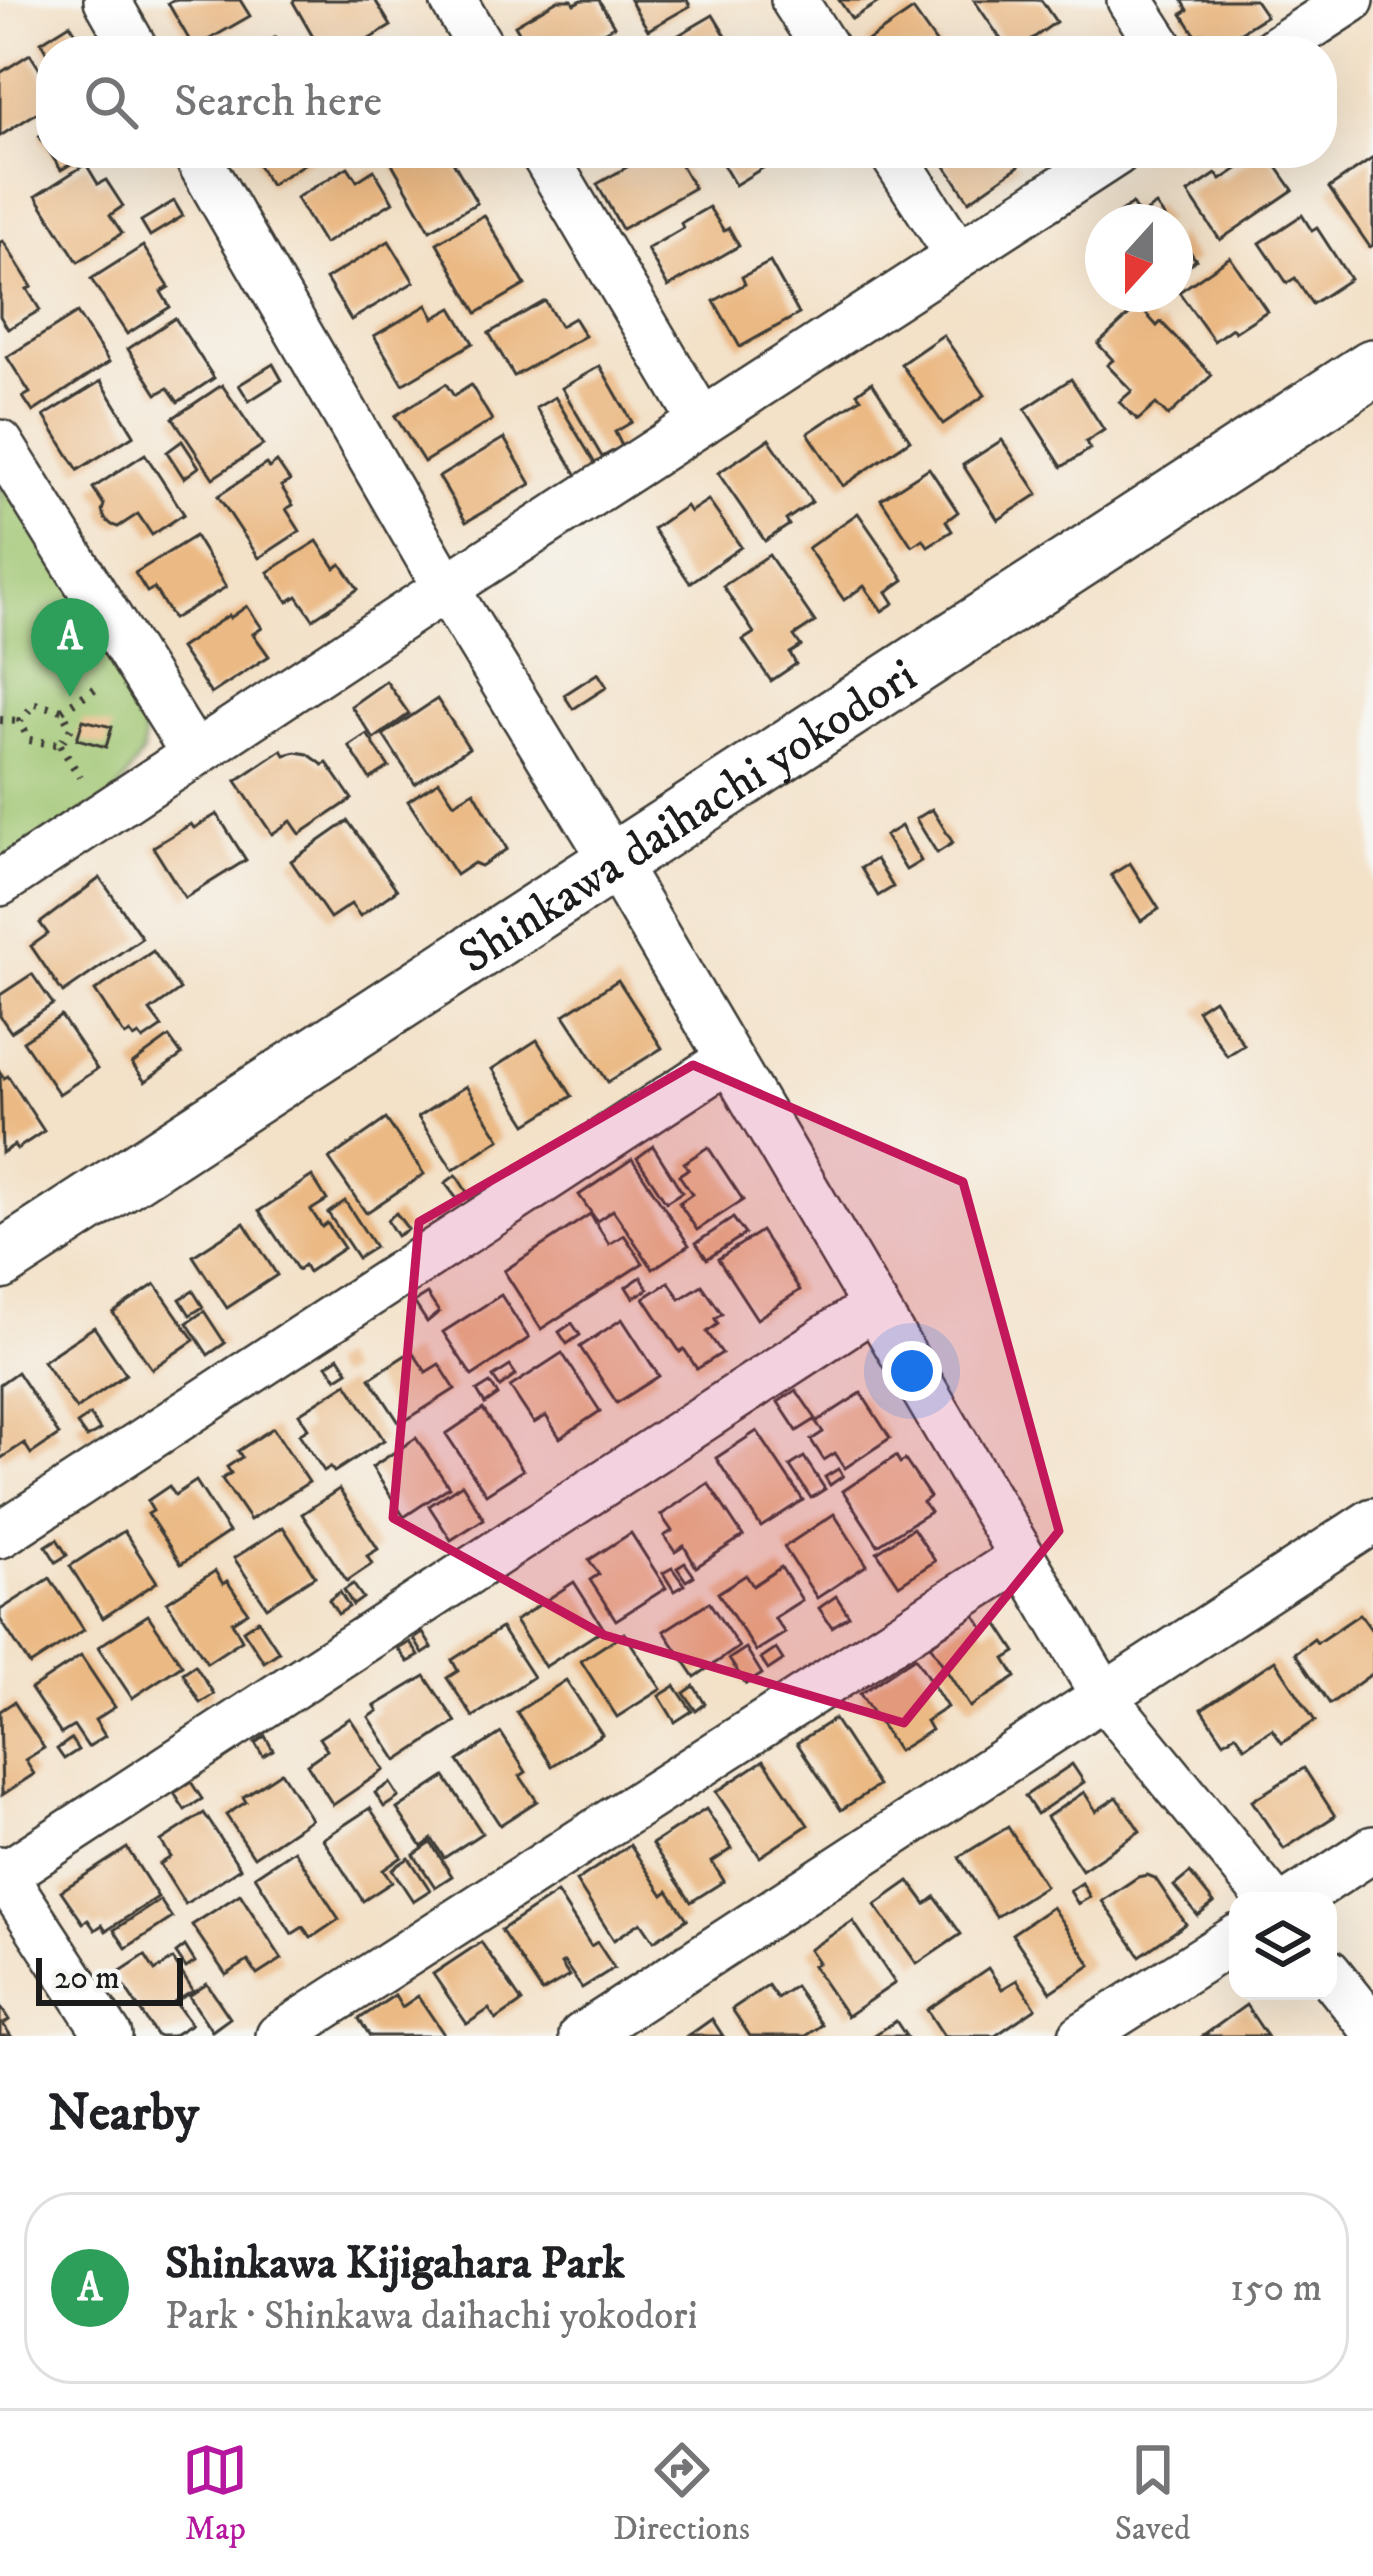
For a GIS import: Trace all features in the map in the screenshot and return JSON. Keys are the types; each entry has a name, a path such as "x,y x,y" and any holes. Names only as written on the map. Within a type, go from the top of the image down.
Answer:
{"street":[{"path":"107,0 127,36"},
{"path":"453,0 474,36"},
{"path":"794,0 817,36"},
{"path":"1130,0 1153,36"},
{"path":"1296,36 1351,0"},
{"path":"204,168 446,588 613,861 1105,1698 1264,1892"},
{"path":"552,168 702,422"},
{"path":"902,168 958,255"},
{"path":"0,883 1093,168"},
{"name":"Shinkawa daihachi yokodori","path":"0,1261 1373,368"},
{"path":"0,442 194,754"},
{"path":"0,1534 730,1059"},
{"path":"109,2036 2,1872 875,1306"},
{"path":"582,2036 1373,1521"},
{"path":"279,2036 1022,1557"},
{"path":"1307,1892 1373,1849"},
{"path":"1082,2036 1229,1942"},
{"path":"1337,1983 1373,2028"}],"path":[{"path":"34,704 62,710 71,728 60,746 28,740 20,721 34,704"},
{"path":"0,720 20,721"}],"highlighted area":[{"path":"693,1065 963,1182 1059,1531 904,1723 604,1635 393,1518 419,1222"}],"green space":[{"path":"0,480 135,663 144,731 143,752 104,813 0,871"}],"building":[{"path":"240,0 250,16 215,36 187,36 168,3"},
{"path":"375,0 391,26 374,36 312,36 293,2"},
{"path":"558,0 574,4 599,0 614,26 596,36 521,36 515,25"},
{"path":"630,0 687,0 690,6 648,30"},
{"path":"839,0 882,0 852,19"},
{"path":"974,0 1041,0 1056,22 1036,36 999,36"},
{"path":"1182,0 1255,0 1266,16 1234,36 1196,36 1182,14 1188,10"},
{"path":"913,10 931,36 875,36"},
{"path":"713,15 726,36 677,36"},
{"path":"70,24 78,36 51,36"},
{"path":"30,54 36,63 36,113 0,136 0,73"},
{"path":"1373,158 1373,245 1370,247 1329,188"},
{"path":"80,168 88,168 98,184 106,180 123,206 110,215 122,233 78,262 36,196"},
{"path":"260,168 298,168 270,185"},
{"path":"349,168 357,181 374,170 393,202 324,244 296,198"},
{"path":"395,168 457,168 477,203 430,230"},
{"path":"625,168 683,168 694,188 622,229 597,184"},
{"path":"725,168 763,168 735,185"},
{"path":"947,168 1016,168 969,201"},
{"path":"1239,168 1278,168 1293,190 1220,240 1188,193 1216,174 1221,180"},
{"path":"174,201 183,216 150,236 141,221"},
{"path":"709,207 739,246 668,287 647,249"},
{"path":"484,215 525,285 477,313 437,243"},
{"path":"1302,215 1312,231 1317,228 1350,279 1312,304 1295,278 1287,283 1260,243"},
{"path":"3,241 32,287 27,289 40,310 8,329 0,316"},
{"path":"389,241 414,282 351,320 326,279"},
{"path":"143,246 169,287 161,292 170,307 127,334 91,279"},
{"path":"1230,257 1267,311 1214,341 1193,312 1193,282"},
{"path":"770,262 799,314 740,347 714,301 745,284 742,277"},
{"path":"545,301 560,326 574,318 585,336 514,376 489,333"},
{"path":"427,305 434,318 452,308 473,343 403,384 374,336"},
{"path":"1133,312 1144,312 1157,326 1161,322 1212,375 1168,416 1156,404 1138,420 1119,402 1132,391 1107,365 1113,360 1098,344"},
{"path":"77,313 109,362 33,412 23,397 30,393 7,357"},
{"path":"175,318 214,378 178,402 168,388 157,394 128,349"},
{"path":"943,335 985,395 943,424 901,364"},
{"path":"273,364 282,380 249,401 239,385"},
{"path":"600,366 632,422 615,432 622,446 602,457 562,388"},
{"path":"1071,379 1104,430 1086,442 1090,449 1062,467 1025,409"},
{"path":"101,381 134,435 78,470 44,416"},
{"path":"872,382 910,440 843,486 808,433 861,398 857,393"},
{"path":"446,384 454,396 471,385 492,420 424,462 395,416"},
{"path":"222,385 263,445 213,478 173,418"},
{"path":"555,397 597,467 578,477 536,408"},
{"path":"504,438 531,484 466,522 439,477"},
{"path":"769,439 812,502 765,541 718,473"},
{"path":"1002,440 1038,494 998,520 963,465"},
{"path":"182,441 199,467 184,478 167,452"},
{"path":"145,454 184,514 152,535 138,514 118,527 112,525 93,488"},
{"path":"277,462 290,481 281,486 293,505 286,509 300,531 259,558 218,496 266,464 269,468"},
{"path":"929,468 958,512 946,521 952,531 928,546 923,539 912,546 881,499"},
{"path":"708,500 741,547 690,583 653,529 686,506 690,512"},
{"path":"858,513 904,580 887,592 894,603 882,611 864,586 844,600 808,548"},
{"path":"195,536 226,587 173,619 154,588 147,592 135,573"},
{"path":"317,541 335,568 341,564 358,589 313,619 297,596 288,602 268,572"},
{"path":"769,555 815,622 794,636 801,646 790,653 796,664 771,681 743,640 754,633 723,586"},
{"path":"247,606 262,628 253,634 269,656 211,694 180,648"},
{"path":"598,673 607,687 573,709 564,695"},
{"path":"386,681 409,714 374,739 351,706"},
{"path":"437,699 469,748 415,784 383,735"},
{"path":"83,720 112,727 106,747 77,739"},
{"path":"367,734 389,767 370,779 349,746"},
{"path":"282,750 285,755 308,754 327,763 352,799 300,834 291,821 272,834 236,781"},
{"path":"439,781 454,803 474,791 507,849 456,875 408,801"},
{"path":"932,809 953,843 937,853 916,819"},
{"path":"217,814 246,860 185,898 153,847"},
{"path":"348,821 397,890 360,916 351,904 330,918 291,861"},
{"path":"901,826 921,861 906,870 885,836"},
{"path":"876,859 893,887 878,896 861,868"},
{"path":"1130,863 1159,909 1141,921 1111,875"},
{"path":"100,878 142,938 63,993 31,946 48,934 40,923"},
{"path":"153,951 180,990 150,1011 162,1027 143,1040 130,1033 125,1036 95,991"},
{"path":"32,974 53,1004 11,1032 0,1016 0,995"},
{"path":"618,980 662,1048 608,1082 564,1015"},
{"path":"1214,999 1244,1045 1227,1056 1197,1010"},
{"path":"61,1016 97,1069 59,1094 23,1041"},
{"path":"169,1037 182,1055 145,1082 132,1064"},
{"path":"537,1040 572,1096 527,1124 492,1069"},
{"path":"0,1072 8,1076 44,1131 2,1153"},
{"path":"466,1086 500,1139 453,1170 418,1117"},
{"path":"386,1119 424,1174 366,1213 329,1159"},
{"path":"653,1146 682,1192 666,1202 637,1158"},
{"path":"708,1147 743,1200 697,1230 679,1203 692,1194 679,1175 688,1169 684,1163"},
{"path":"632,1159 689,1245 653,1269 613,1210 597,1221 579,1195"},
{"path":"456,1175 467,1192 457,1199 445,1183"},
{"path":"312,1176 327,1200 311,1210 344,1248 308,1272 304,1265 298,1270 259,1211"},
{"path":"345,1201 375,1247 358,1258 328,1213"},
{"path":"396,1213 408,1229 397,1236 387,1220"},
{"path":"590,1214 609,1244 624,1235 643,1263 541,1329 504,1271"},
{"path":"733,1218 745,1234 707,1259 696,1243"},
{"path":"244,1223 277,1275 227,1308 193,1256"},
{"path":"761,1231 800,1290 757,1319 718,1259"},
{"path":"641,1277 648,1289 633,1298 626,1287"},
{"path":"669,1282 680,1299 702,1285 722,1314 707,1332 722,1353 697,1369 644,1298"},
{"path":"155,1284 194,1340 152,1369 113,1313"},
{"path":"193,1291 203,1307 190,1315 180,1299"},
{"path":"427,1294 439,1312 427,1322 414,1302"},
{"path":"501,1295 529,1338 472,1376 443,1332"},
{"path":"204,1311 225,1343 208,1355 187,1323"},
{"path":"622,1319 659,1376 617,1403 580,1347"},
{"path":"572,1323 580,1335 567,1344 559,1332"},
{"path":"94,1327 126,1374 76,1409 43,1361"},
{"path":"412,1351 426,1372 439,1364 455,1389 400,1424 370,1378"},
{"path":"562,1353 600,1411 560,1438 546,1416 534,1423 510,1387"},
{"path":"339,1357 348,1371 337,1378 327,1365"},
{"path":"510,1366 516,1375 500,1387 493,1377"},
{"path":"17,1372 59,1435 31,1454 24,1443 0,1459 0,1384"},
{"path":"347,1383 384,1440 334,1472 330,1467 324,1471 299,1434 308,1428 299,1414"},
{"path":"490,1383 498,1395 485,1404 477,1391"},
{"path":"796,1390 816,1419 797,1431 778,1402"},
{"path":"861,1393 890,1438 845,1468 835,1453 824,1460 811,1440 823,1432 816,1422"},
{"path":"483,1409 523,1470 486,1494 446,1434"},
{"path":"90,1415 100,1430 87,1438 77,1424"},
{"path":"273,1428 309,1482 250,1520 222,1479 231,1473 227,1467 242,1457 238,1451"},
{"path":"757,1431 803,1500 761,1527 716,1458"},
{"path":"416,1438 449,1487 404,1517 372,1467"},
{"path":"896,1456 900,1463 905,1460 930,1497 923,1502 930,1512 878,1545 843,1491"},
{"path":"804,1457 825,1489 811,1498 790,1466"},
{"path":"838,1469 843,1476 830,1485 825,1477"},
{"path":"196,1481 229,1532 181,1564 148,1514 153,1511 147,1501 169,1486 175,1495"},
{"path":"708,1483 743,1536 696,1567 684,1546 675,1552 664,1536 672,1531 661,1515"},
{"path":"462,1484 484,1519 451,1540 429,1506"},
{"path":"339,1489 378,1549 367,1556 372,1564 347,1581 302,1514"},
{"path":"834,1514 867,1565 817,1598 784,1547"},
{"path":"283,1527 315,1576 267,1607 234,1558"},
{"path":"913,1528 935,1561 899,1585 877,1552"},
{"path":"124,1531 157,1582 103,1618 70,1566"},
{"path":"631,1533 666,1588 616,1620 590,1580 599,1574 589,1560"},
{"path":"57,1539 67,1555 56,1562 46,1546"},
{"path":"685,1563 694,1576 686,1581 677,1568"},
{"path":"781,1567 802,1600 774,1618 785,1633 756,1651 718,1593 746,1575 753,1586"},
{"path":"672,1568 684,1585 674,1591 663,1573"},
{"path":"215,1571 248,1612 232,1622 242,1640 207,1663 167,1602"},
{"path":"50,1578 84,1630 30,1665 0,1619 0,1610"},
{"path":"574,1582 604,1629 545,1667 515,1621"},
{"path":"353,1584 363,1598 353,1605 344,1590"},
{"path":"340,1592 349,1607 338,1614 329,1600"},
{"path":"836,1596 849,1616 832,1627 819,1608"},
{"path":"709,1602 739,1647 695,1677 664,1631"},
{"path":"1360,1614 1373,1632 1373,1673 1330,1704 1295,1653"},
{"path":"148,1615 182,1665 132,1698 98,1647"},
{"path":"975,1615 985,1631 997,1623 1016,1652 1005,1659 1016,1677 970,1707 930,1645"},
{"path":"258,1620 279,1652 264,1662 243,1630"},
{"path":"501,1628 533,1677 473,1717 447,1678 458,1671 452,1660"},
{"path":"423,1633 432,1648 423,1654 414,1639"},
{"path":"624,1633 661,1689 617,1717 581,1661"},
{"path":"410,1642 419,1656 408,1662 398,1649"},
{"path":"746,1648 762,1674 746,1684 729,1659"},
{"path":"776,1649 783,1660 768,1670 761,1659"},
{"path":"81,1656 115,1707 95,1720 105,1736 88,1747 74,1726 61,1734 31,1689"},
{"path":"915,1657 947,1707 926,1721 931,1730 898,1751 860,1694"},
{"path":"1275,1660 1315,1721 1282,1743 1272,1729 1245,1747 1236,1734 1224,1742 1202,1709"},
{"path":"195,1665 214,1694 200,1703 183,1673"},
{"path":"425,1676 456,1722 397,1761 369,1717 378,1711 375,1706"},
{"path":"566,1680 602,1734 552,1766 517,1712"},
{"path":"675,1686 692,1711 675,1722 659,1696"},
{"path":"694,1686 705,1704 696,1711 684,1693"},
{"path":"14,1702 44,1748 25,1760 34,1774 2,1795 0,1711"},
{"path":"350,1718 384,1770 333,1805 307,1764 327,1750 319,1738"},
{"path":"834,1719 878,1786 841,1810 797,1743"},
{"path":"501,1733 526,1772 520,1776 537,1801 500,1825 458,1761"},
{"path":"265,1736 273,1750 263,1756 255,1743"},
{"path":"71,1739 78,1750 64,1759 57,1749"},
{"path":"764,1760 808,1825 760,1857 716,1792"},
{"path":"1072,1764 1084,1782 1037,1814 1025,1796"},
{"path":"1304,1768 1335,1816 1284,1849 1252,1801"},
{"path":"281,1772 311,1819 254,1857 226,1815 246,1802 243,1797"},
{"path":"445,1777 482,1833 444,1858 432,1839 422,1847 397,1809"},
{"path":"191,1782 202,1799 185,1810 174,1793"},
{"path":"390,1783 399,1797 384,1807 375,1793"},
{"path":"1084,1792 1096,1811 1117,1797 1140,1831 1082,1870 1047,1817"},
{"path":"370,1808 402,1857 383,1870 392,1882 363,1901 323,1839"},
{"path":"706,1809 732,1849 712,1862 724,1881 691,1902 652,1844"},
{"path":"204,1813 240,1868 185,1904 160,1864 171,1857 161,1841"},
{"path":"1008,1827 1045,1886 996,1917 959,1857"},
{"path":"431,1843 452,1876 435,1887 414,1855"},
{"path":"630,1845 663,1895 668,1891 687,1919 654,1941 641,1922 614,1940 576,1881"},
{"path":"127,1848 158,1897 106,1931 102,1925 95,1930 88,1920 83,1923 61,1891"},
{"path":"294,1850 339,1919 311,1938 303,1927 292,1934 255,1876"},
{"path":"409,1858 430,1890 413,1901 392,1869"},
{"path":"1190,1873 1214,1903 1198,1916 1174,1886"},
{"path":"1147,1875 1155,1878 1186,1924 1140,1956 1102,1901"},
{"path":"909,1881 926,1904 935,1897 961,1934 917,1964 875,1905"},
{"path":"1082,1883 1090,1897 1078,1904 1070,1891"},
{"path":"557,1893 591,1946 597,1942 614,1968 582,1988 564,1962 569,1976 542,1992 501,1930"},
{"path":"240,1894 282,1959 257,1975 248,1961 226,1975 192,1925"},
{"path":"160,1900 172,1918 126,1948 114,1930"},
{"path":"1052,1907 1091,1965 1051,1992 1012,1934"},
{"path":"853,1921 895,1983 847,2016 813,1966 818,1963 809,1950"},
{"path":"481,1942 522,2002 496,2020 489,2009 467,2024 433,1974"},
{"path":"185,1946 195,1962 186,1968 176,1953"},
{"path":"145,1955 155,1971 173,1959 193,1991 175,2002 191,2024 172,2036 157,2036 116,1974"},
{"path":"988,1968 1002,1989 1017,1980 1036,2008 995,2036 944,2036 927,2010"},
{"path":"207,1984 230,2018 212,2031 189,1996"},
{"path":"768,1985 777,1998 795,1986 822,2025 806,2036 750,2036 732,2009"},
{"path":"395,1995 402,2007 418,1996 445,2036 370,2036 359,2019"},
{"path":"1246,2005 1267,2036 1203,2036"},
{"path":"0,2006 9,2020 3,2024 11,2036 0,2036"},
{"path":"712,2019 723,2036 688,2036"},
{"path":"896,2021 906,2036 873,2036"}],"place":[{"name":"Shinkawa Kijigahara Park","path":"70,697"}]}
